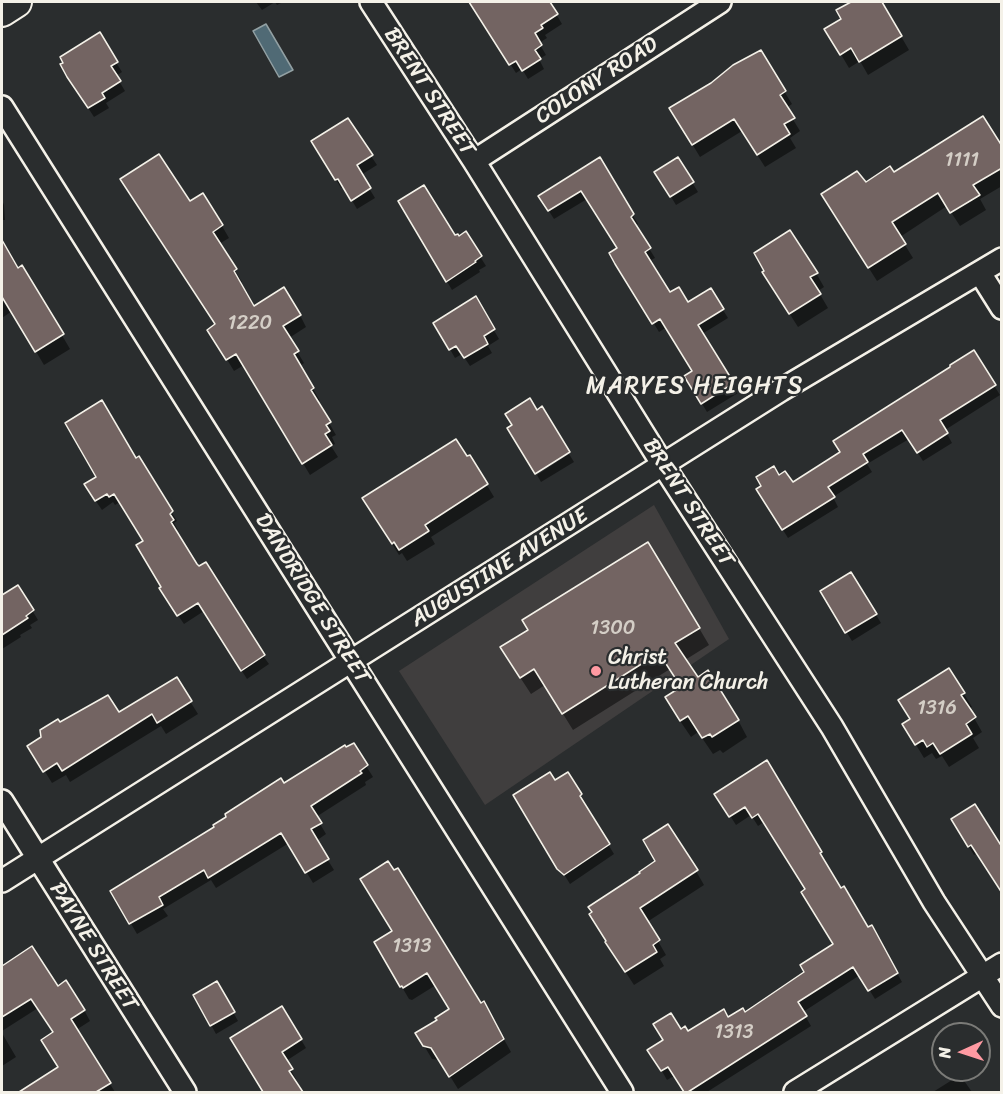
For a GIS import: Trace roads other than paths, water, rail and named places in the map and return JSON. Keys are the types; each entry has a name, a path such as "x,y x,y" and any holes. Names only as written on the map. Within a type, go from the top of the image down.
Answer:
{"street":[{"path":"2,11 16,2"},
{"name":"BRENT STREET","path":"371,2 474,161 663,465 832,727 934,902 1002,1006"},
{"name":"COLONY ROAD","path":"474,161 720,2"},
{"name":"DANDRIDGE STREET","path":"2,107 621,1092"},
{"name":"AUGUSTINE AVENUE","path":"2,881 781,390 1002,260"},
{"path":"980,273 1002,308"},
{"name":"PAYNE STREET","path":"2,801 185,1092"},
{"path":"795,1092 1002,964"}],"water":[{"path":"266,24 293,70 279,77 253,31"}],"place":[{"name":"Christ Lutheran Church","path":"596,671"}],"district":[{"name":"MARYES HEIGHTS","path":"695,387"}]}
